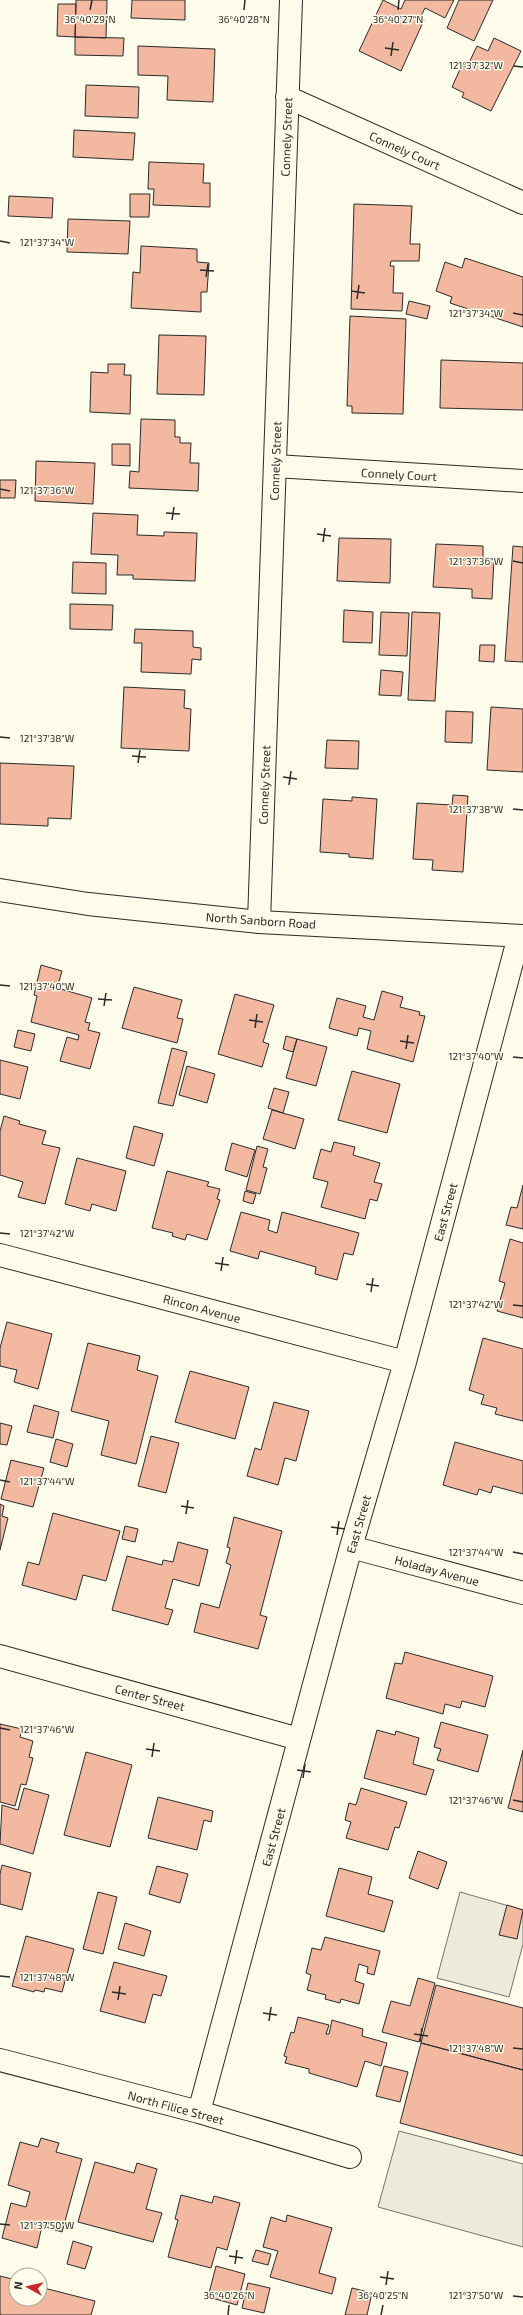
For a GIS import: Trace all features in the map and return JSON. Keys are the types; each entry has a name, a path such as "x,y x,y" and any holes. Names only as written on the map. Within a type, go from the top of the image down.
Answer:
{"street":[{"name":"Connely Street","path":"259,922 291,0"},
{"name":"Connely Court","path":"287,97 523,203"},
{"name":"Connely Court","path":"275,466 523,481"},
{"name":"North Sanborn Road","path":"0,890 88,904 259,922 521,936"},
{"name":"East Street","path":"199,2112 351,1547 405,1362 521,936"},
{"name":"Rincon Avenue","path":"0,1254 405,1362"},
{"name":"Holaday Avenue","path":"351,1547 523,1593"},
{"name":"Center Street","path":"0,1656 299,1739"},
{"name":"North Filice Street","path":"0,2060 199,2112 350,2157"}],"shaded area":[{"path":"460,1892 523,1910 523,1944 509,1997 437,1978"},
{"path":"399,2131 523,2164 523,2247 378,2207"}],"building":[{"path":"76,0 107,0 106,38 75,37"},
{"path":"132,0 185,0 185,20 131,18"},
{"path":"383,0 401,9 405,0 454,0 445,18 425,8 420,18 424,20 401,71 359,51"},
{"path":"459,0 493,0 474,41 447,28"},
{"path":"58,4 76,4 75,37 57,36"},
{"path":"75,37 124,38 123,56 75,55"},
{"path":"494,38 521,51 491,111 462,97 464,93 452,87 462,65 467,67 477,46 488,51"},
{"path":"138,46 215,49 213,102 167,100 168,76 138,75"},
{"path":"86,85 139,87 138,118 85,116"},
{"path":"74,130 135,133 133,160 73,157"},
{"path":"149,162 204,164 203,183 210,183 210,207 153,205 154,189 148,189"},
{"path":"130,194 150,194 149,217 130,217"},
{"path":"9,196 53,198 52,218 8,216"},
{"path":"354,204 412,206 410,244 420,244 419,261 391,261 390,266 394,266 393,293 403,293 402,311 351,309"},
{"path":"68,219 130,221 128,254 67,252"},
{"path":"141,246 197,249 197,262 209,263 207,292 201,292 201,312 131,308 133,272 140,273"},
{"path":"465,258 523,277 523,327 450,303 452,297 436,291 445,262 462,268"},
{"path":"409,301 430,306 427,319 406,314"},
{"path":"350,316 406,319 403,414 352,413 352,406 347,406"},
{"path":"159,335 206,336 204,395 157,394"},
{"path":"441,360 523,363 523,410 440,408"},
{"path":"108,364 125,364 124,375 131,375 130,414 90,412 91,372 108,373"},
{"path":"141,419 175,420 175,437 180,437 180,443 191,443 190,463 199,463 198,491 129,488 130,471 139,472"},
{"path":"112,444 130,444 130,466 112,465"},
{"path":"36,461 95,463 93,504 35,501"},
{"path":"0,480 16,480 15,498 0,498"},
{"path":"93,513 138,515 137,535 164,536 164,532 197,533 195,581 133,579 133,575 117,575 118,555 91,554"},
{"path":"339,538 391,539 390,583 337,581"},
{"path":"436,544 483,546 483,558 494,558 492,599 472,598 472,589 433,587"},
{"path":"513,546 523,547 523,662 505,661"},
{"path":"73,562 106,563 106,594 72,593"},
{"path":"70,604 113,605 112,630 70,629"},
{"path":"344,610 373,612 372,643 343,642"},
{"path":"381,612 409,613 407,656 379,655"},
{"path":"412,612 440,613 435,701 408,700"},
{"path":"135,629 193,631 193,647 201,648 201,660 192,659 191,674 141,672 142,643 134,643"},
{"path":"480,645 495,645 494,662 479,661"},
{"path":"381,670 403,672 401,696 379,695"},
{"path":"124,687 185,690 184,708 191,709 189,751 121,748"},
{"path":"491,707 523,709 523,772 487,770"},
{"path":"446,711 473,712 472,743 445,742"},
{"path":"327,740 359,741 358,769 325,768"},
{"path":"0,763 74,766 71,819 48,818 48,826 0,824"},
{"path":"453,795 468,796 463,872 432,870 433,860 413,859 417,803 452,805"},
{"path":"352,797 377,799 373,859 349,857 349,854 320,852 323,799 352,801"},
{"path":"41,965 62,971 57,988 92,998 85,1022 90,1023 88,1030 100,1033 90,1069 60,1061 67,1037 78,1040 79,1035 31,1022 37,996 34,995"},
{"path":"134,987 182,1000 177,1018 183,1019 177,1043 122,1028"},
{"path":"382,991 403,997 400,1007 420,1012 419,1015 425,1016 413,1062 367,1049 371,1031 359,1028 357,1036 329,1028 337,998 366,1006 363,1017 374,1020"},
{"path":"235,994 274,1005 263,1042 269,1044 262,1067 218,1054"},
{"path":"18,1030 35,1034 31,1051 14,1047"},
{"path":"286,1036 297,1039 293,1052 283,1049"},
{"path":"297,1039 327,1047 316,1086 286,1078"},
{"path":"172,1048 187,1052 173,1106 158,1103"},
{"path":"0,1060 28,1067 20,1099 0,1094"},
{"path":"187,1066 215,1074 207,1103 179,1095"},
{"path":"352,1071 400,1084 387,1133 338,1120"},
{"path":"274,1088 289,1092 283,1113 268,1108"},
{"path":"272,1110 304,1119 295,1149 263,1139"},
{"path":"4,1116 20,1121 19,1124 46,1131 42,1144 60,1148 45,1204 18,1197 23,1182 0,1175 0,1131"},
{"path":"134,1126 163,1134 154,1166 126,1158"},
{"path":"334,1142 355,1147 353,1155 380,1163 374,1182 382,1184 377,1201 370,1199 365,1219 321,1207 328,1182 313,1178 321,1149 331,1152"},
{"path":"232,1143 255,1150 247,1177 225,1170"},
{"path":"257,1146 268,1149 263,1167 267,1168 260,1194 246,1190"},
{"path":"77,1158 126,1171 116,1211 92,1204 90,1211 65,1204"},
{"path":"167,1171 209,1182 207,1186 220,1189 217,1199 220,1200 207,1240 187,1234 185,1240 172,1236 173,1233 152,1228"},
{"path":"523,1185 523,1229 506,1225 511,1207 517,1208"},
{"path":"245,1191 256,1194 253,1204 243,1201"},
{"path":"241,1212 270,1220 268,1230 277,1233 282,1212 359,1233 353,1255 344,1253 337,1280 315,1274 316,1267 260,1251 258,1259 230,1251"},
{"path":"510,1239 523,1243 523,1318 497,1311 505,1283 499,1281"},
{"path":"7,1322 52,1334 38,1389 14,1382 17,1370 0,1366 0,1348"},
{"path":"483,1338 523,1349 523,1421 495,1414 497,1408 481,1404 484,1395 469,1390"},
{"path":"88,1343 140,1356 137,1370 158,1376 136,1464 101,1455 109,1421 71,1411"},
{"path":"190,1371 249,1387 235,1439 175,1422"},
{"path":"274,1402 309,1411 296,1461 285,1458 278,1485 247,1476 255,1448 261,1450"},
{"path":"34,1405 59,1412 53,1438 27,1432"},
{"path":"0,1423 12,1426 7,1445 0,1444"},
{"path":"151,1436 179,1443 166,1493 138,1486"},
{"path":"56,1439 73,1444 67,1467 50,1462"},
{"path":"455,1442 523,1461 523,1494 493,1486 491,1493 479,1489 477,1495 443,1485"},
{"path":"11,1460 44,1468 33,1507 1,1499"},
{"path":"0,1504 4,1506 2,1516 8,1518 0,1550"},
{"path":"53,1513 120,1531 106,1581 83,1575 76,1600 22,1585 28,1562 39,1565"},
{"path":"234,1517 282,1531 260,1615 267,1617 258,1649 194,1632 201,1603 219,1608 231,1565 226,1563 230,1548 227,1547"},
{"path":"125,1526 138,1529 135,1542 122,1539"},
{"path":"178,1542 208,1550 199,1586 173,1579 165,1608 173,1610 168,1625 112,1610 127,1556 162,1565 163,1560 173,1562"},
{"path":"405,1652 493,1676 485,1707 462,1701 460,1708 445,1704 443,1714 386,1698 395,1663 402,1664"},
{"path":"441,1722 488,1735 478,1772 437,1760 441,1749 434,1747"},
{"path":"0,1724 22,1729 20,1737 33,1741 29,1757 33,1758 26,1785 21,1784 15,1806 0,1802"},
{"path":"377,1730 395,1735 396,1731 419,1738 413,1764 434,1770 426,1795 364,1778"},
{"path":"523,1750 523,1812 508,1808"},
{"path":"86,1752 132,1765 110,1847 64,1835"},
{"path":"24,1788 49,1795 33,1854 0,1844 2,1805 18,1810"},
{"path":"361,1788 407,1802 399,1828 395,1827 388,1850 346,1838 351,1822 345,1820 349,1803 356,1805"},
{"path":"158,1797 213,1811 211,1822 204,1820 197,1850 148,1838"},
{"path":"418,1851 447,1862 438,1889 409,1878"},
{"path":"2,1865 31,1873 22,1910 0,1904 0,1874"},
{"path":"157,1866 188,1874 180,1903 149,1894"},
{"path":"339,1868 372,1877 368,1894 393,1901 384,1932 326,1916"},
{"path":"98,1892 117,1897 103,1954 83,1949"},
{"path":"507,1905 523,1910 517,1939 499,1935"},
{"path":"125,1923 151,1931 144,1956 118,1949"},
{"path":"26,1936 74,1949 62,1992 45,1988 44,1992 35,1990 34,1992 12,1986"},
{"path":"325,1937 380,1951 374,1975 367,1973 368,1967 359,1964 355,1981 364,1984 359,2004 341,1999 340,2003 325,1999 326,1995 307,1990 311,1975 306,1973 312,1948 321,1950"},
{"path":"114,1962 167,1976 161,1996 153,1994 145,2023 100,2011"},
{"path":"418,1978 435,1983 419,2042 382,2032 391,2001 410,2006"},
{"path":"436,1985 523,2008 523,2070 421,2043"},
{"path":"298,2017 329,2025 326,2034 329,2034 332,2020 363,2029 362,2036 387,2043 381,2066 365,2061 357,2087 309,2073 309,2069 285,2063 287,2057 284,2056 291,2032 294,2033"},
{"path":"421,2043 523,2070 523,2156 400,2123"},
{"path":"384,2066 408,2072 400,2102 376,2096"},
{"path":"41,2138 59,2143 56,2152 82,2159 62,2232 42,2226 37,2248 2,2238 11,2203 26,2207 30,2192 8,2185 20,2142 38,2147"},
{"path":"95,2162 134,2173 137,2163 157,2169 146,2209 162,2213 153,2242 78,2222"},
{"path":"181,2195 212,2203 214,2196 240,2203 227,2250 217,2247 211,2268 168,2257 178,2220 175,2219"},
{"path":"287,2215 332,2228 319,2273 336,2278 332,2294 270,2277 278,2251 263,2247 271,2217 286,2222"},
{"path":"73,2241 92,2247 85,2269 67,2264"},
{"path":"256,2250 271,2254 268,2265 252,2261"},
{"path":"216,2266 245,2274 237,2305 208,2297"},
{"path":"0,2276 8,2278 8,2307 48,2307 48,2289 95,2301 91,2315 0,2315"},
{"path":"248,2283 270,2288 264,2313 242,2308"},
{"path":"352,2288 372,2293 367,2315 345,2315"}]}
